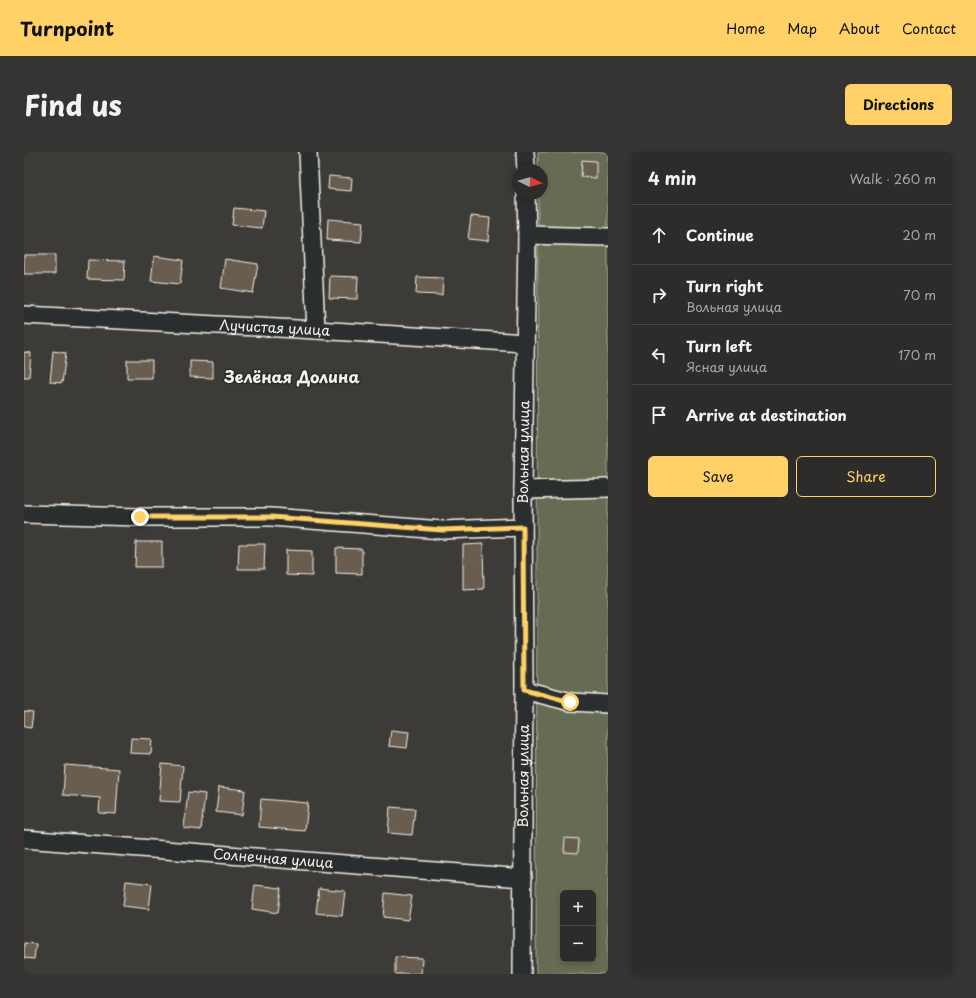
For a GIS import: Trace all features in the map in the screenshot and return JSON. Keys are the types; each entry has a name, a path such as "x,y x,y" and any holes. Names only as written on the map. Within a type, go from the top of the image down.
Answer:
{"street":[{"path":"308,152 316,330"},
{"path":"525,152 526,164"},
{"name":"Вольная улица","path":"522,974 524,690 523,490 524,343 527,235 526,200"},
{"path":"527,235 608,236"},
{"name":"Лучистая улица","path":"24,315 316,330 524,343"},
{"path":"523,490 608,488"},
{"path":"24,514 140,517 271,517 442,530 523,527"},
{"path":"524,690 570,702 608,704"},
{"name":"Солнечная улица","path":"24,839 523,878"}],"green space":[{"path":"538,152 608,152 608,974 536,974 538,200 548,200 548,164 538,164"}],"building":[{"path":"582,160 596,161 596,178 581,177"},
{"path":"329,176 352,178 351,191 328,189"},
{"path":"234,208 264,211 262,228 232,225"},
{"path":"471,216 490,218 488,241 468,239"},
{"path":"328,219 363,222 361,242 327,240"},
{"path":"24,255 55,255 55,274 24,274"},
{"path":"154,256 183,260 180,284 151,281"},
{"path":"225,259 258,264 253,293 221,288"},
{"path":"88,260 125,261 124,280 87,279"},
{"path":"330,276 358,277 357,299 329,298"},
{"path":"417,277 443,278 442,295 416,294"},
{"path":"53,351 66,353 62,383 50,382"},
{"path":"24,352 31,353 29,377 24,377"},
{"path":"127,360 152,360 152,378 127,378"},
{"path":"190,361 213,362 213,378 190,377"},
{"path":"136,542 162,542 162,567 135,567"},
{"path":"239,544 265,544 264,569 238,569"},
{"path":"483,544 484,589 463,590 463,545"},
{"path":"336,548 362,549 362,574 336,573"},
{"path":"286,550 312,551 312,576 286,575"},
{"path":"24,711 33,712 31,728 24,727"},
{"path":"391,730 409,732 407,748 389,746"},
{"path":"131,738 152,739 151,754 130,753"},
{"path":"162,764 183,766 180,802 159,801"},
{"path":"65,765 119,769 116,814 99,813 100,798 63,795"},
{"path":"219,787 245,790 242,815 216,812"},
{"path":"188,792 205,794 201,830 184,828"},
{"path":"261,799 308,803 305,831 259,827"},
{"path":"390,807 415,809 412,835 388,833"},
{"path":"565,838 579,839 578,853 564,852"},
{"path":"126,881 152,884 149,909 123,906"},
{"path":"255,885 281,888 278,913 252,909"},
{"path":"319,888 345,891 342,916 316,913"},
{"path":"385,893 412,896 408,920 383,917"},
{"path":"24,943 36,944 34,959 24,958"},
{"path":"395,957 422,958 421,974 395,974"}],"district":[{"name":"Зелёная Долина","path":"292,377"}],"route":[{"path":"140,517 271,517 442,530 523,527 524,690 570,702"}]}
